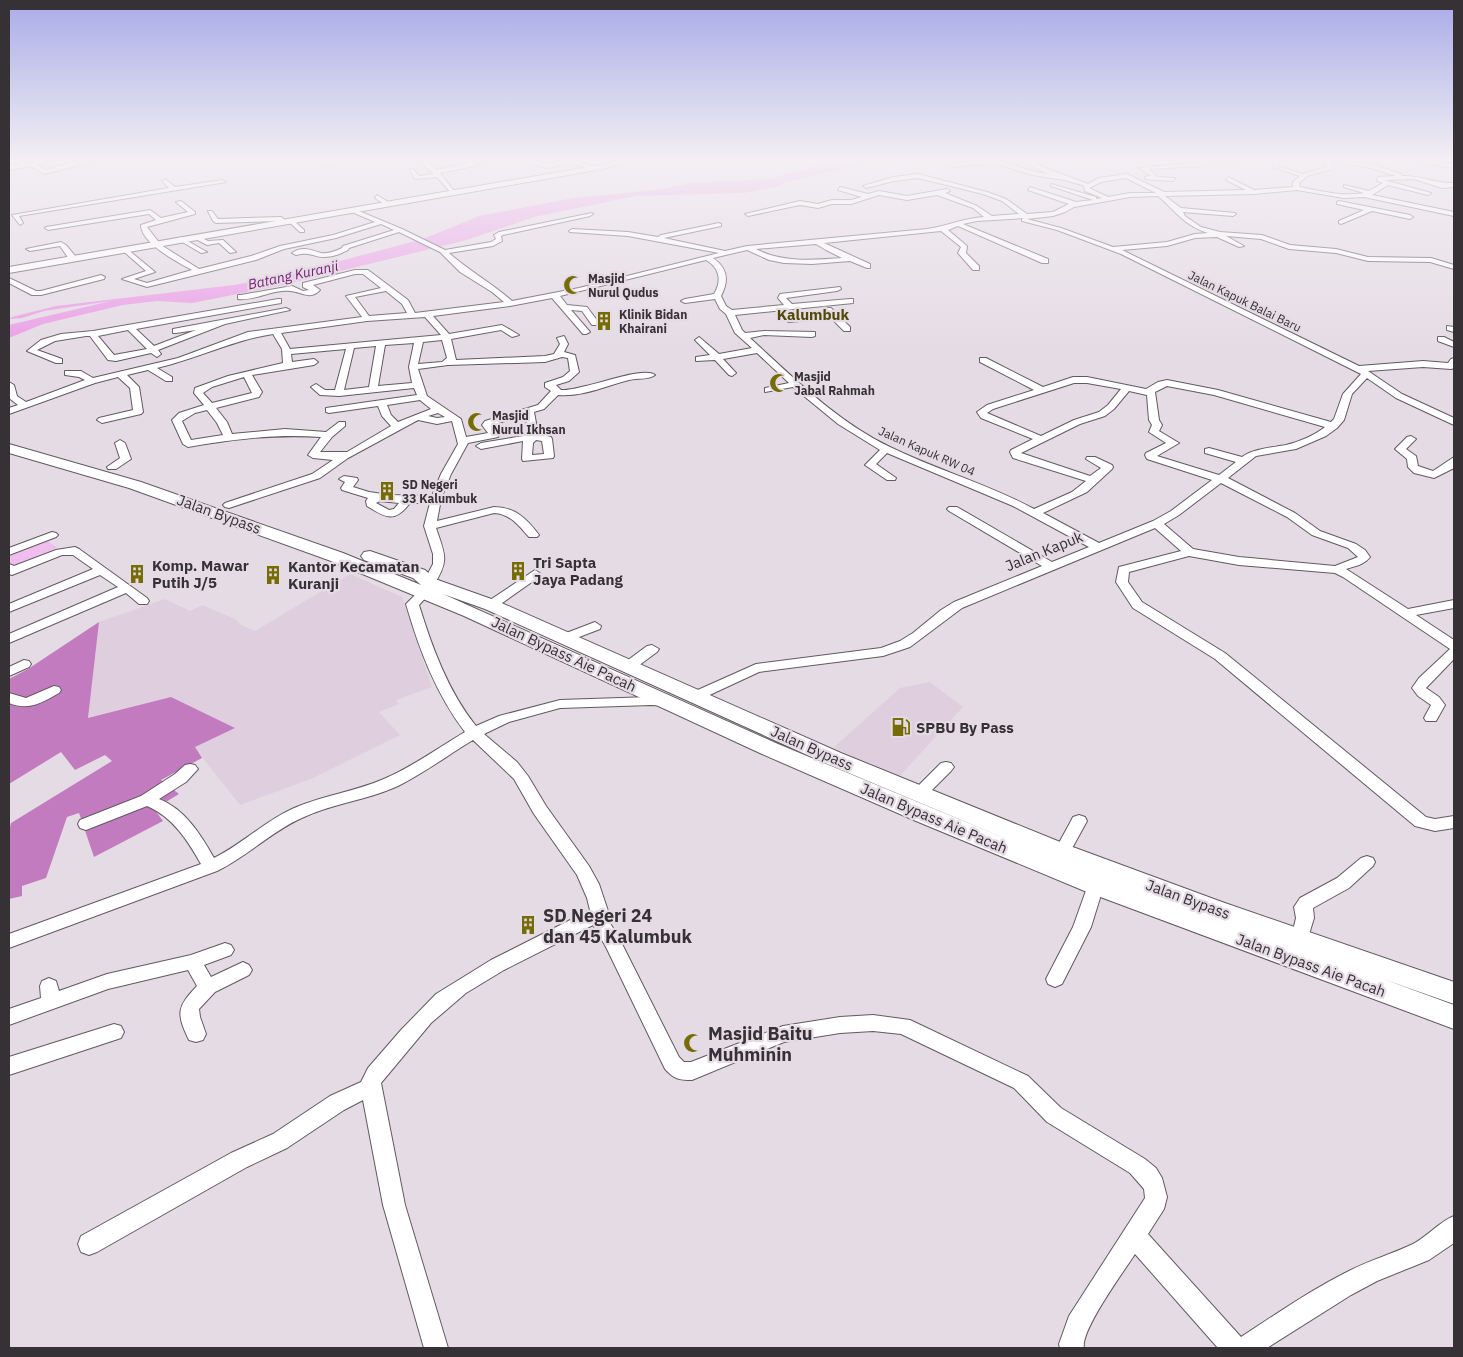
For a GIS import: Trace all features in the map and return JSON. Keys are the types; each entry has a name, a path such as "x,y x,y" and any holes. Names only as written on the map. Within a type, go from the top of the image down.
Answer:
{"highway":[{"path":"9,439 112,467 170,491 229,505 419,574 427,588"},
{"name":"Jalan Bypass","path":"9,448 170,491 337,557 427,588 491,606 833,758 1062,852 1454,993"},
{"name":"Jalan Bypass Aie Pacah","path":"427,588 471,612 670,703 924,815 1096,884 1454,1017"}],"main road":[{"path":"9,269 279,222"},
{"path":"9,269 279,222"}],"street":[{"path":"48,228 84,222"},
{"path":"157,222 145,225 155,243 198,272"},
{"path":"289,222 302,231"},
{"path":"144,285 253,258 282,247 330,238 381,222"},
{"path":"383,222 443,252 463,270 495,290 510,304"},
{"path":"443,252 493,244 500,240 497,235 501,233 551,222"},
{"path":"9,410 92,381 189,358 243,336 367,319 510,304 555,296 747,248 942,229 967,222"},
{"name":"Jalan Kapuk Balai Baru","path":"1030,222 1060,229 1112,249 1362,372 1408,401 1454,422"},
{"path":"1190,222 1241,246"},
{"path":"958,224 1045,261"},
{"path":"657,238 719,225"},
{"path":"942,229 965,246 962,253 976,268"},
{"path":"291,254 309,249 319,254 333,254 346,249 348,246 400,230"},
{"path":"572,231 628,234 729,252"},
{"path":"1112,249 1167,244 1195,236 1218,234 1256,236 1290,247 1307,247 1352,253 1361,250"},
{"path":"196,237 205,242 221,241 232,252"},
{"path":"181,239 202,252"},
{"path":"817,241 828,249 867,266"},
{"path":"30,249 61,244 72,257"},
{"path":"747,248 756,255 806,262 851,259"},
{"path":"1343,248 1372,260 1431,260 1454,267"},
{"path":"124,249 150,272 126,279 144,285 149,289 138,292"},
{"path":"685,301 717,296 722,288 724,279 719,265 708,258"},
{"path":"241,297 292,288 361,272 369,273 405,302 410,308 412,315"},
{"path":"9,280 35,293 101,277"},
{"path":"369,283 378,281"},
{"path":"352,286 347,290 367,319"},
{"path":"62,287 74,292"},
{"path":"350,296 387,289"},
{"path":"790,307 782,298 783,296 836,289"},
{"path":"555,296 586,332"},
{"name":"Jalan Kapuk RW 04","path":"717,296 723,307 730,313 738,331 815,402 841,422 886,449 1035,512 1099,547"},
{"path":"751,300 762,310 768,319"},
{"path":"59,361 31,351 38,346 65,336 93,334 278,301"},
{"path":"730,313 850,301"},
{"path":"822,304 848,329"},
{"path":"566,307 584,308 595,323"},
{"path":"176,331 286,310"},
{"path":"427,314 443,331 452,359 449,363"},
{"path":"789,320 833,315"},
{"path":"743,336 811,330 802,318"},
{"path":"166,321 186,338"},
{"path":"93,334 112,358 152,350 223,322"},
{"path":"130,327 152,350 169,364"},
{"path":"286,352 446,338 502,327 515,335"},
{"path":"276,332 286,352 288,365"},
{"path":"558,354 564,344 561,338"},
{"path":"1441,339 1454,345"},
{"path":"419,340 413,367 416,385 421,397 458,422 461,445 436,499 430,526 439,554 439,564 427,588 412,604 420,632 445,688 474,733 517,772 548,822 565,842 587,880 598,904 599,911 480,974 442,1001 375,1074 370,1083 394,1205 436,1348"},
{"path":"699,340 732,373"},
{"path":"373,390 381,343"},
{"path":"339,393 352,345"},
{"path":"229,437 222,422 198,390 246,374 288,365 314,366 316,348"},
{"path":"699,359 758,350"},
{"path":"413,367 449,363 545,359 558,354 571,356 575,372 566,379 548,384 556,389 556,392"},
{"path":"983,360 1042,390"},
{"path":"1147,392 1152,391 1161,384 1167,383 1215,392 1334,426 1339,420 1342,400 1362,372 1423,364 1451,366 1454,361"},
{"path":"150,368 169,379"},
{"path":"68,373 80,374 92,381"},
{"path":"102,420 138,412 134,387 120,374"},
{"path":"246,374 257,392 256,395 178,417 177,420 186,443 285,432 328,435"},
{"path":"568,394 632,376 651,375"},
{"path":"1041,439 984,416 982,412 990,407 1081,379 1152,394 1154,420 1157,425 1154,432 1174,443 1150,456 1220,479 1291,515 1316,533 1342,541 1361,552 1364,557 1361,560 1342,566 1338,570"},
{"path":"768,390 795,384"},
{"path":"9,385 13,397 25,405"},
{"path":"316,387 323,393 339,393 416,385"},
{"path":"1092,480 1017,456 1015,452 1077,422 1102,414 1111,407 1126,389"},
{"path":"363,391 367,404"},
{"path":"556,392 584,398"},
{"path":"481,443 494,435 487,425 491,422 541,407 556,392"},
{"path":"329,410 421,397"},
{"path":"381,402 387,416 398,427"},
{"path":"229,505 316,476 345,456 416,417 438,409"},
{"path":"529,410 534,437"},
{"path":"416,417 437,421 454,418"},
{"path":"342,424 328,435 313,455 345,456"},
{"name":"Jalan Kapuk","path":"696,696 756,668 883,652 905,644 958,605 1157,523 1175,513 1253,454 1292,447 1322,434 1334,426"},
{"path":"461,445 543,436 547,439 549,456 527,459"},
{"path":"524,472 528,442 534,437"},
{"path":"1411,438 1400,449 1412,458 1414,467 1418,471 1434,475 1450,466 1454,460"},
{"path":"112,467 126,459 120,443"},
{"path":"886,449 870,465 891,478"},
{"path":"1210,451 1243,462"},
{"path":"1035,512 1064,500 1088,486 1092,480 1108,467 1091,459"},
{"path":"344,479 353,480 346,488 380,496 371,501 371,504 388,514 398,511 406,501 436,499"},
{"path":"953,509 1052,567"},
{"path":"430,526 503,510 512,512 533,535"},
{"path":"1157,523 1189,552"},
{"path":"9,552 52,535"},
{"path":"10,570 69,550 78,553 143,600"},
{"path":"1454,646 1347,574 1338,570 1239,561 1189,552 1123,570 1122,582 1137,605 1220,656 1421,822 1434,825 1454,822"},
{"path":"9,608 101,570"},
{"path":"491,606 535,574"},
{"path":"9,639 127,588"},
{"path":"1407,614 1454,604"},
{"path":"566,638 596,626"},
{"path":"629,666 652,649"},
{"path":"1431,718 1438,705 1436,701 1421,692 1419,688 1454,652"},
{"path":"9,672 24,664"},
{"path":"9,697 22,704 54,690"},
{"path":"9,941 211,868 233,856 271,828 297,814 340,797 392,782 474,733 504,719 560,704 651,701 670,703"},
{"path":"920,793 946,767"},
{"path":"86,824 147,800 184,776 190,769"},
{"path":"147,800 164,808 182,824 198,843 211,868"},
{"path":"1062,852 1065,843 1079,822"},
{"path":"1300,939 1305,918 1303,907 1308,900 1342,884 1353,876 1366,862"},
{"path":"1055,979 1082,927 1096,884"},
{"path":"596,914 613,943 672,1063 679,1070 692,1072 783,1034 865,1024 903,1026 1021,1082 1034,1092 1054,1115 1075,1129 1120,1153 1140,1168 1154,1184 1156,1201 1077,1324 1071,1344 1072,1348"},
{"path":"9,1017 50,994 192,962 225,950"},
{"path":"192,962 208,987"},
{"path":"196,1034 190,1017 190,1006 208,987 244,970"},
{"path":"9,1066 114,1032"},
{"path":"90,1244 239,1160 280,1141 337,1104 372,1086"},
{"path":"1246,1348 1322,1298 1370,1272 1412,1256 1445,1238 1454,1227"},
{"path":"1134,1236 1234,1348"}],"shaded area":[{"path":"48,541 57,548 11,566 9,564 9,556"},
{"path":"350,574 402,597 432,687 396,700 399,704 379,712 400,735 311,779 240,805 194,747 235,728 88,718 99,622 165,599 190,611 202,605 235,619 241,625 255,631"},
{"path":"99,622 88,718 171,697 235,728 195,747 202,758 161,780 179,794 154,809 163,821 94,857 79,813 67,817 46,878 22,886 22,896 9,899 9,832 11,823 112,761 105,755 75,770 61,752 9,784 9,679 28,669"},
{"name":"SPBU By Pass","path":"930,682 963,707 897,779 834,747 900,688"}],"water":[{"name":"Batang Kuranji","path":"464,222 518,222 467,240 283,285 192,303 157,301 123,305 43,324 9,338 9,325 111,301 44,311 22,318 9,319 56,306 234,285 295,273 423,239"}],"place":[{"name":"Masjid Nurul Qudus","path":"573,285"},
{"name":"Klinik Bidan Khairani","path":"604,321"},
{"name":"Masjid Jabal Rahmah","path":"779,383"},
{"name":"Masjid Nurul Ikhsan","path":"477,422"},
{"name":"SD Negeri 33 Kalumbuk","path":"387,491"},
{"name":"Tri Sapta Jaya Padang","path":"518,571"},
{"name":"Komp. Mawar Putih J/5","path":"137,574"},
{"name":"Kantor Kecamatan Kuranji","path":"273,575"},
{"name":"SPBU By Pass","path":"901,727"},
{"name":"SD Negeri 24 dan 45 Kalumbuk","path":"528,925"},
{"name":"Masjid Baitu Muhminin","path":"693,1043"}],"district":[{"name":"Kalumbuk","path":"813,314"}]}
